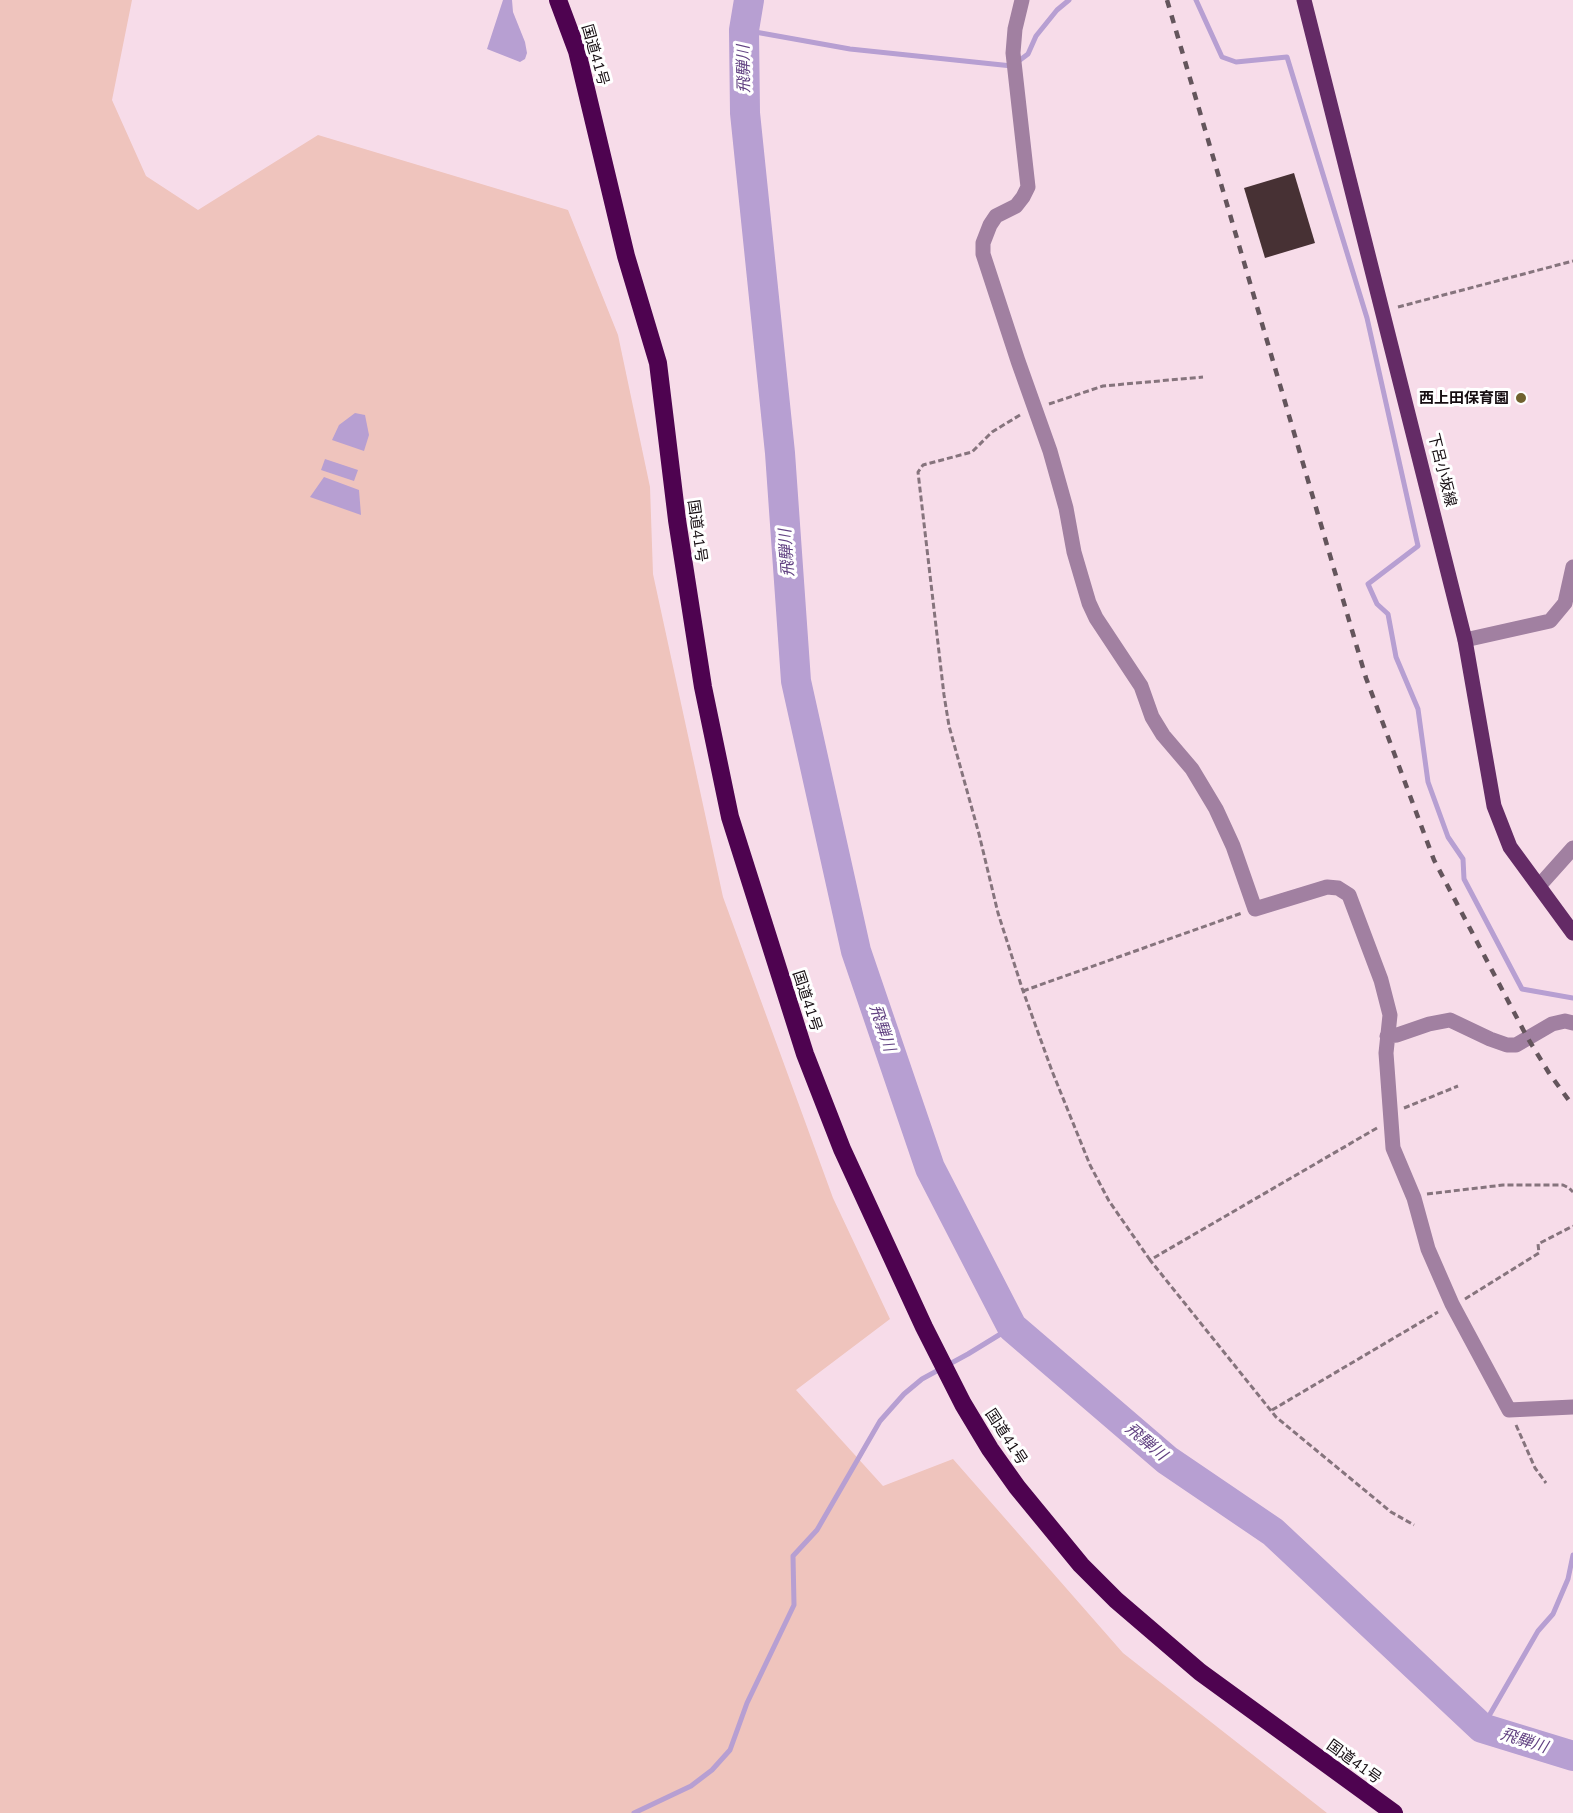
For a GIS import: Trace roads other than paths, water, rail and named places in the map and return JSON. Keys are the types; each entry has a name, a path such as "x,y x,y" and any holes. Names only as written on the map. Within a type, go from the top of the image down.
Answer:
{"highway":[{"name":"国道41号","path":"558,0 577,51 626,256 658,363 677,520 701,676 730,817 805,1054 842,1149 924,1327 963,1404 990,1449 1017,1487 1081,1565 1116,1600 1200,1672 1394,1813"}],"main road":[{"name":"下呂小坂線","path":"1304,0 1465,640 1494,807 1510,847 1573,933"}],"street":[{"path":"1022,0 1015,29 1013,53 1028,187 1016,206 996,216 990,225 983,243 984,254 1050,451 1066,508 1074,552 1089,603 1096,618 1141,686 1152,717 1163,735 1192,769 1216,809 1233,846 1255,909 1327,886 1338,888 1349,895 1381,980 1390,1015 1386,1053 1393,1148 1413,1195 1428,1249 1452,1305 1509,1410 1573,1407"},
{"path":"1465,640 1550,621 1565,603 1573,567"},
{"path":"1539,886 1573,848"},
{"path":"1388,1036 1441,1020 1450,1020 1490,1039 1507,1045 1516,1045 1552,1024 1565,1021 1573,1023"}],"waterway":[{"name":"飛騨川","path":"749,0 744,30 745,113 780,453 796,681 856,951 930,1168 1012,1327 1167,1460 1273,1532 1482,1728 1573,1756"},
{"path":"744,30 850,49 1012,66 1028,54 1036,36 1057,10 1069,0"},
{"path":"1196,0 1222,57 1236,62 1287,57 1367,318 1418,546 1368,584 1377,604 1388,614 1396,657 1418,709 1428,782 1448,837 1463,859 1464,879 1522,989 1573,998"},
{"path":"634,1813 691,1786 712,1770 730,1750 747,1703 794,1605 793,1556 817,1530 880,1421 904,1394 922,1379 1012,1327"},
{"path":"1482,1728 1538,1631 1553,1614 1568,1579 1573,1555"}],"railway":[{"path":"1167,0 1366,678 1434,860 1527,1037 1573,1106"}],"place":[{"name":"西上田保育園","path":"1521,398"}]}
